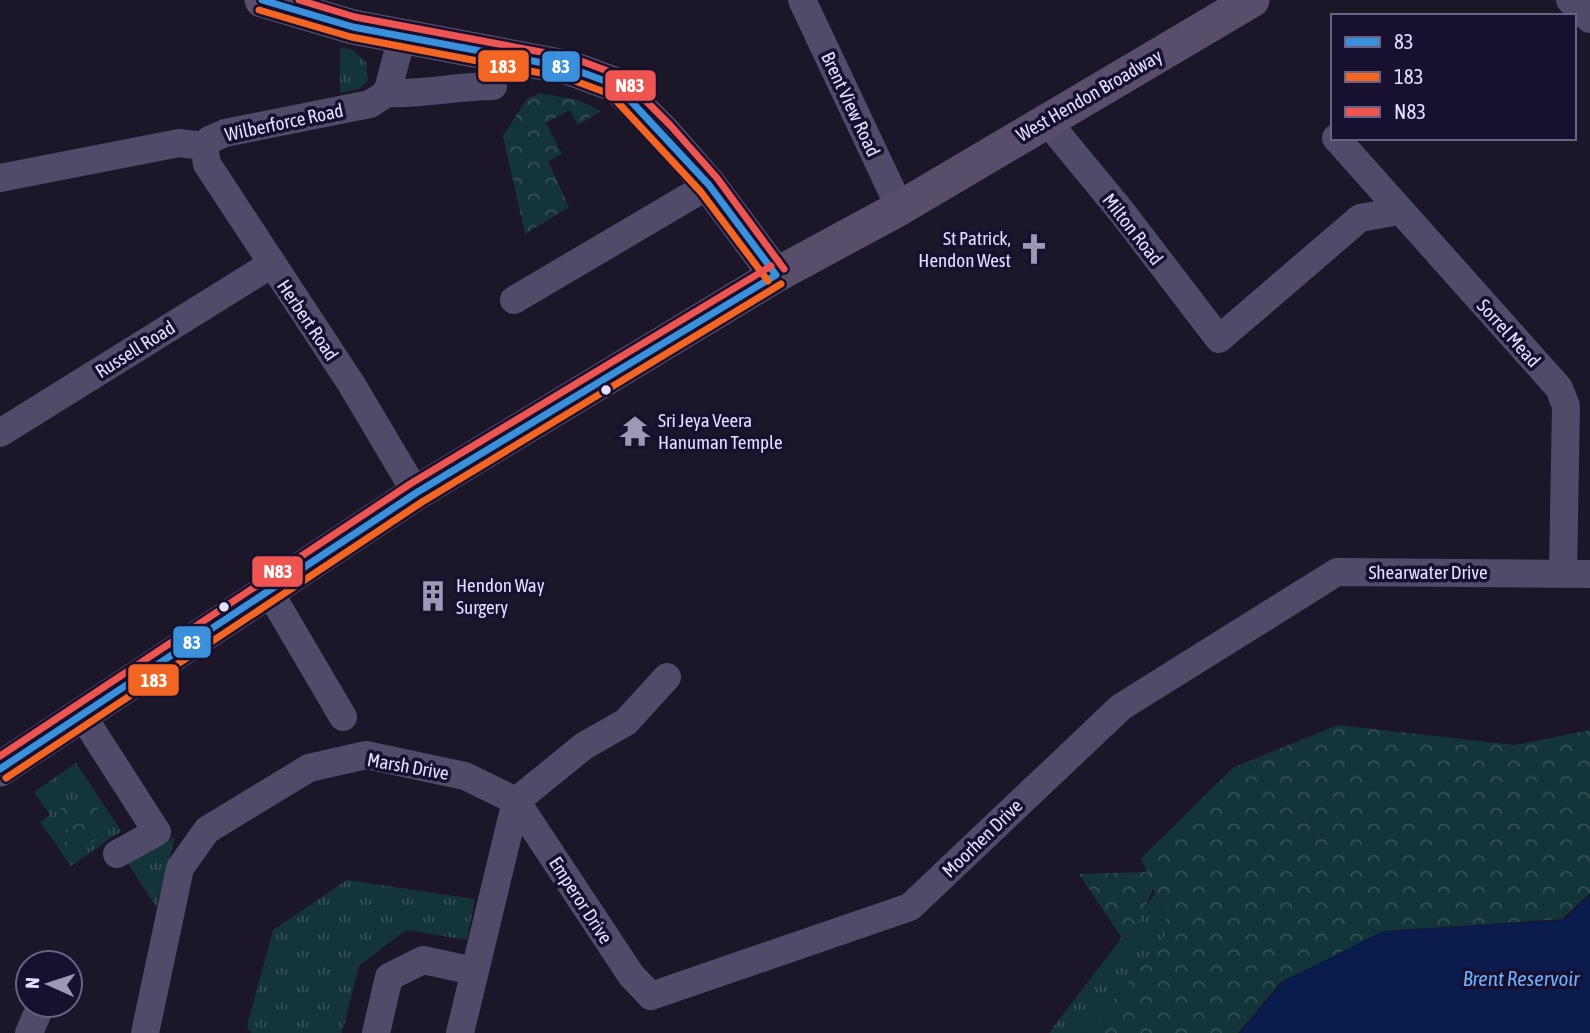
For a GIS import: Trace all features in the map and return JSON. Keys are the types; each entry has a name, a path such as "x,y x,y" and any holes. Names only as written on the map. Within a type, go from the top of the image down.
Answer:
{"main road":[{"path":"262,0 310,16 402,37 570,68 616,85 663,132 709,185 776,275"},
{"name":"West Hendon Broadway","path":"0,769 416,493 776,275 900,208 1252,0"}],"street":[{"name":"Brent View Road","path":"802,0 900,208"},
{"path":"1570,0 1590,19"},
{"path":"402,37 387,93 413,94 458,86 493,86"},
{"name":"Wilberforce Road","path":"0,178 179,144 204,146 209,140 225,134 370,104 387,93"},
{"name":"Milton Road","path":"1046,120 1121,211 1219,339 1360,218 1399,211"},
{"name":"Sorrel Mead","path":"1337,140 1559,388 1566,406 1577,574"},
{"name":"Herbert Road","path":"204,146 207,164 270,265 352,385 416,493"},
{"path":"514,300 709,185"},
{"name":"Russell Road","path":"0,433 270,265"},
{"name":"Shearwater Drive","path":"1276,610 1337,572 1577,574"},
{"path":"269,591 343,718"},
{"name":"Moorhen Drive","path":"651,996 910,907 1121,707 1276,610"},
{"path":"460,1033 516,801 584,746 626,722 667,677"},
{"path":"82,715 157,832 117,854"},
{"name":"Marsh Drive","path":"145,1033 180,867 207,830 309,768 366,755 465,776 516,801"},
{"name":"Emperor Drive","path":"516,801 631,975 651,996"},
{"path":"376,1033 389,977 423,960 474,971"}],"green space":[{"path":"340,48 351,49 366,62 368,81 359,89 340,93"},
{"path":"539,93 578,100 601,111 578,125 570,110 546,123 562,154 548,161 569,207 525,234 503,136 527,99"},
{"path":"1338,725 1515,745 1590,730 1590,893 1562,919 1384,931 1281,982 1238,1033 1087,1033 1170,930 1153,889 1128,947 1079,874 1147,872 1141,858 1234,767"},
{"path":"76,763 121,831 71,866 40,822 50,815 34,792"},
{"path":"78,801 96,804 108,833 73,853 63,851 69,826 60,819 61,803"},
{"path":"175,837 156,907 128,863"},
{"path":"347,880 475,899 467,940 406,930 359,966 342,1033 251,1033 247,1026 273,930"},
{"path":"1155,894 1170,930 1087,1033 1049,1033"}],"water":[{"name":"Brent Reservoir","path":"1590,895 1590,1033 1239,1033 1284,981 1381,932 1565,920"}],"transit line":[{"name":"83","path":"262,0 353,27 570,68 616,85 709,185 776,275"},
{"name":"N83","path":"299,0 355,17 573,58 621,76 717,178 784,269"},
{"name":"183","path":"259,10 351,37 567,78 610,94 701,192 768,281"},
{"name":"N83","path":"0,756 410,484 771,266"},
{"name":"83","path":"0,769 416,493 776,275"},
{"name":"183","path":"6,778 422,502 781,284"}],"place":[{"name":"St Patrick, Hendon West","path":"1034,249"},
{"name":"Sri Jeya Veera Hanuman Temple","path":"635,431"},
{"name":"Hendon Way Surgery","path":"433,596"}]}
